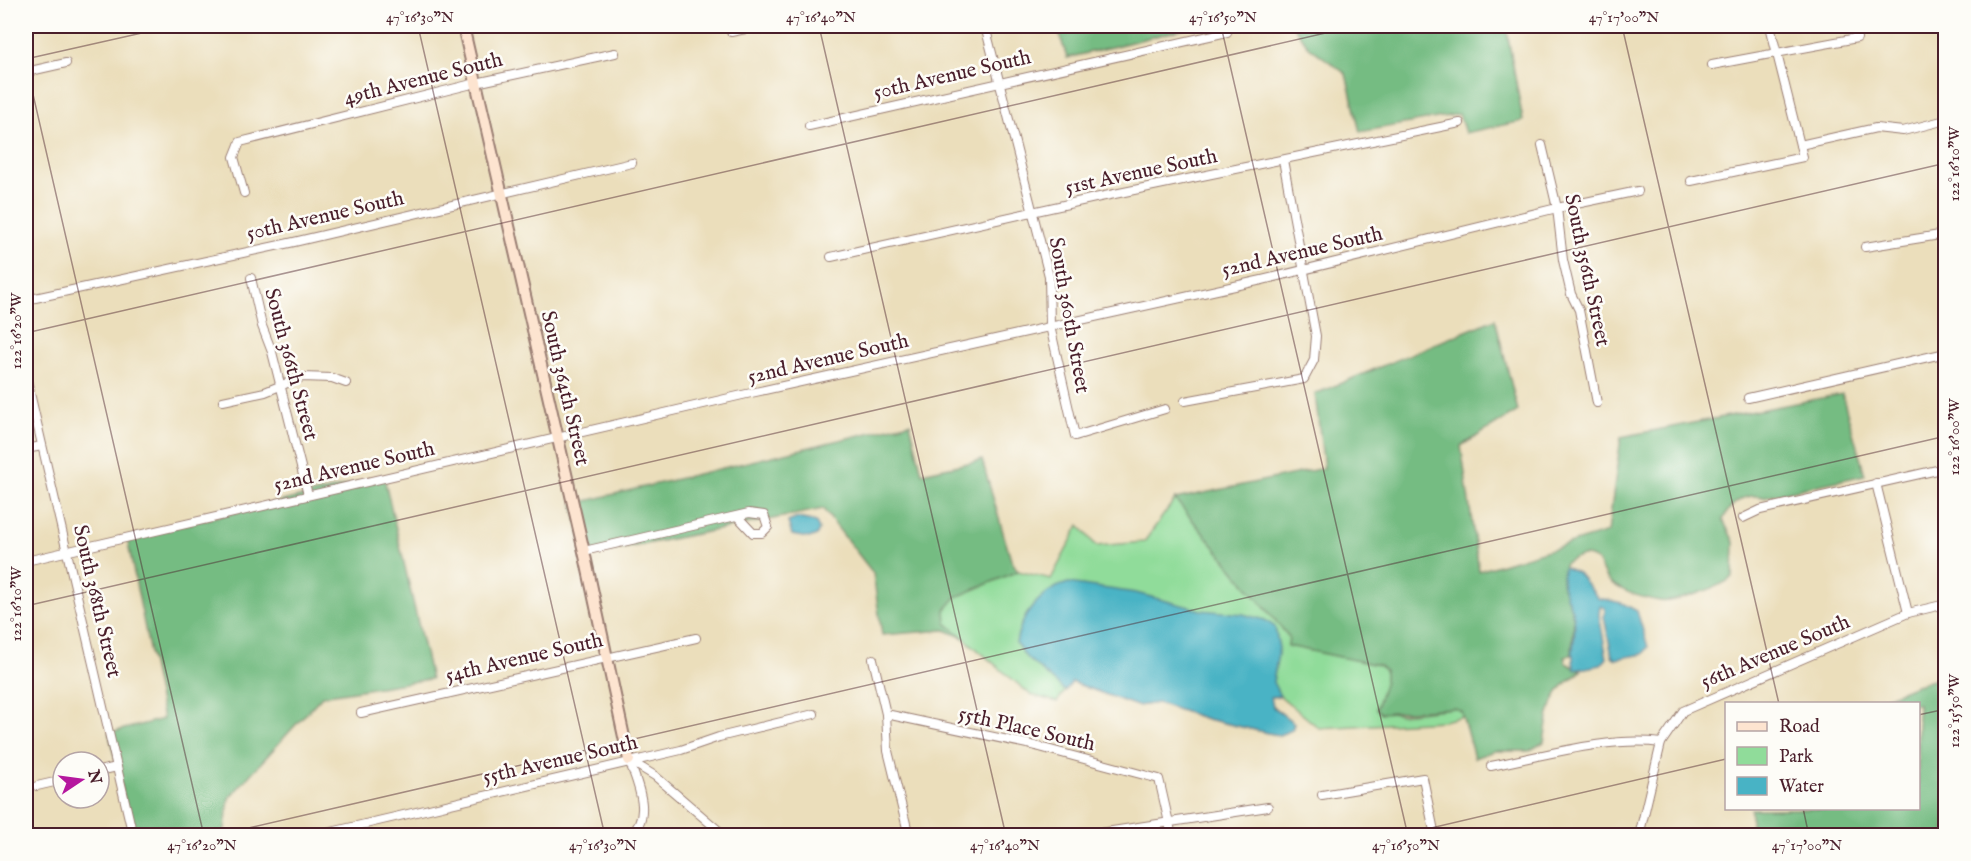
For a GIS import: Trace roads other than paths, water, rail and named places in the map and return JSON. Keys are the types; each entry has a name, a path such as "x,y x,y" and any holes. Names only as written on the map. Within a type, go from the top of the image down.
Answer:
{"street":[{"path":"185,30 207,26"},
{"name":"South 364th Street","path":"463,26 584,551 629,760"},
{"path":"730,29 760,26"},
{"name":"South 360th Street","path":"986,26 1049,276 1050,326 1076,436 1165,409"},
{"path":"1691,181 1803,157 1770,26"},
{"name":"50th Avenue South","path":"809,126 1103,58 1227,32"},
{"path":"1712,65 1857,38"},
{"name":"49th Avenue South","path":"244,193 234,157 240,142 476,83 615,53"},
{"path":"26,72 66,63"},
{"path":"1800,145 1876,128 1903,131 1946,120"},
{"name":"51st Avenue South","path":"831,256 1460,123"},
{"name":"South 356th Street","path":"1542,145 1557,208 1563,260 1571,294 1579,310 1598,404"},
{"path":"1185,400 1304,379 1314,360 1316,336 1282,160"},
{"name":"50th Avenue South","path":"26,300 294,242 500,192 632,163"},
{"name":"52nd Avenue South","path":"26,561 557,438 1305,270 1557,208 1638,192"},
{"path":"1865,247 1946,234"},
{"name":"South 366th Street","path":"251,278 308,495"},
{"path":"1748,398 1946,354"},
{"name":"South 368th Street","path":"26,376 133,836"},
{"path":"223,401 281,387 302,377 332,378 346,383"},
{"path":"26,449 42,446"},
{"path":"1743,518 1760,510 1946,468"},
{"path":"1876,483 1908,614"},
{"path":"584,551 737,516"},
{"name":"56th Avenue South","path":"1661,742 1676,719 1691,707 1908,614 1946,604"},
{"name":"54th Avenue South","path":"361,713 606,656 696,638"},
{"path":"873,659 886,714 888,751 909,836"},
{"name":"55th Avenue South","path":"314,836 629,760 681,750 719,737 814,714"},
{"name":"55th Place South","path":"886,714 1032,745 1159,779 1169,822"},
{"path":"1491,766 1607,744 1642,740 1661,742 1639,836"},
{"path":"629,760 640,793 642,807 639,825 629,836"},
{"path":"629,760 656,776 724,836"},
{"path":"111,768 117,767"},
{"path":"1322,795 1424,778 1435,836"},
{"path":"37,786 51,783"},
{"path":"1080,836 1268,807"},
{"path":"1169,822 1172,836"}],"water":[{"path":"798,518 816,522 819,530 817,535 809,538 792,535 788,522"},
{"path":"1564,567 1578,573 1598,598 1622,603 1637,611 1648,647 1643,654 1616,659 1612,656 1604,617 1605,608 1600,606 1599,615 1607,658 1601,665 1575,670 1573,664 1574,618 1563,587"},
{"path":"1068,583 1136,593 1201,610 1243,614 1265,620 1275,627 1279,648 1273,682 1280,696 1271,697 1273,707 1294,723 1292,730 1279,735 1207,719 1158,703 1137,706 1072,682 1065,691 1025,656 1016,643 1022,623 1033,606 1058,586"}]}
